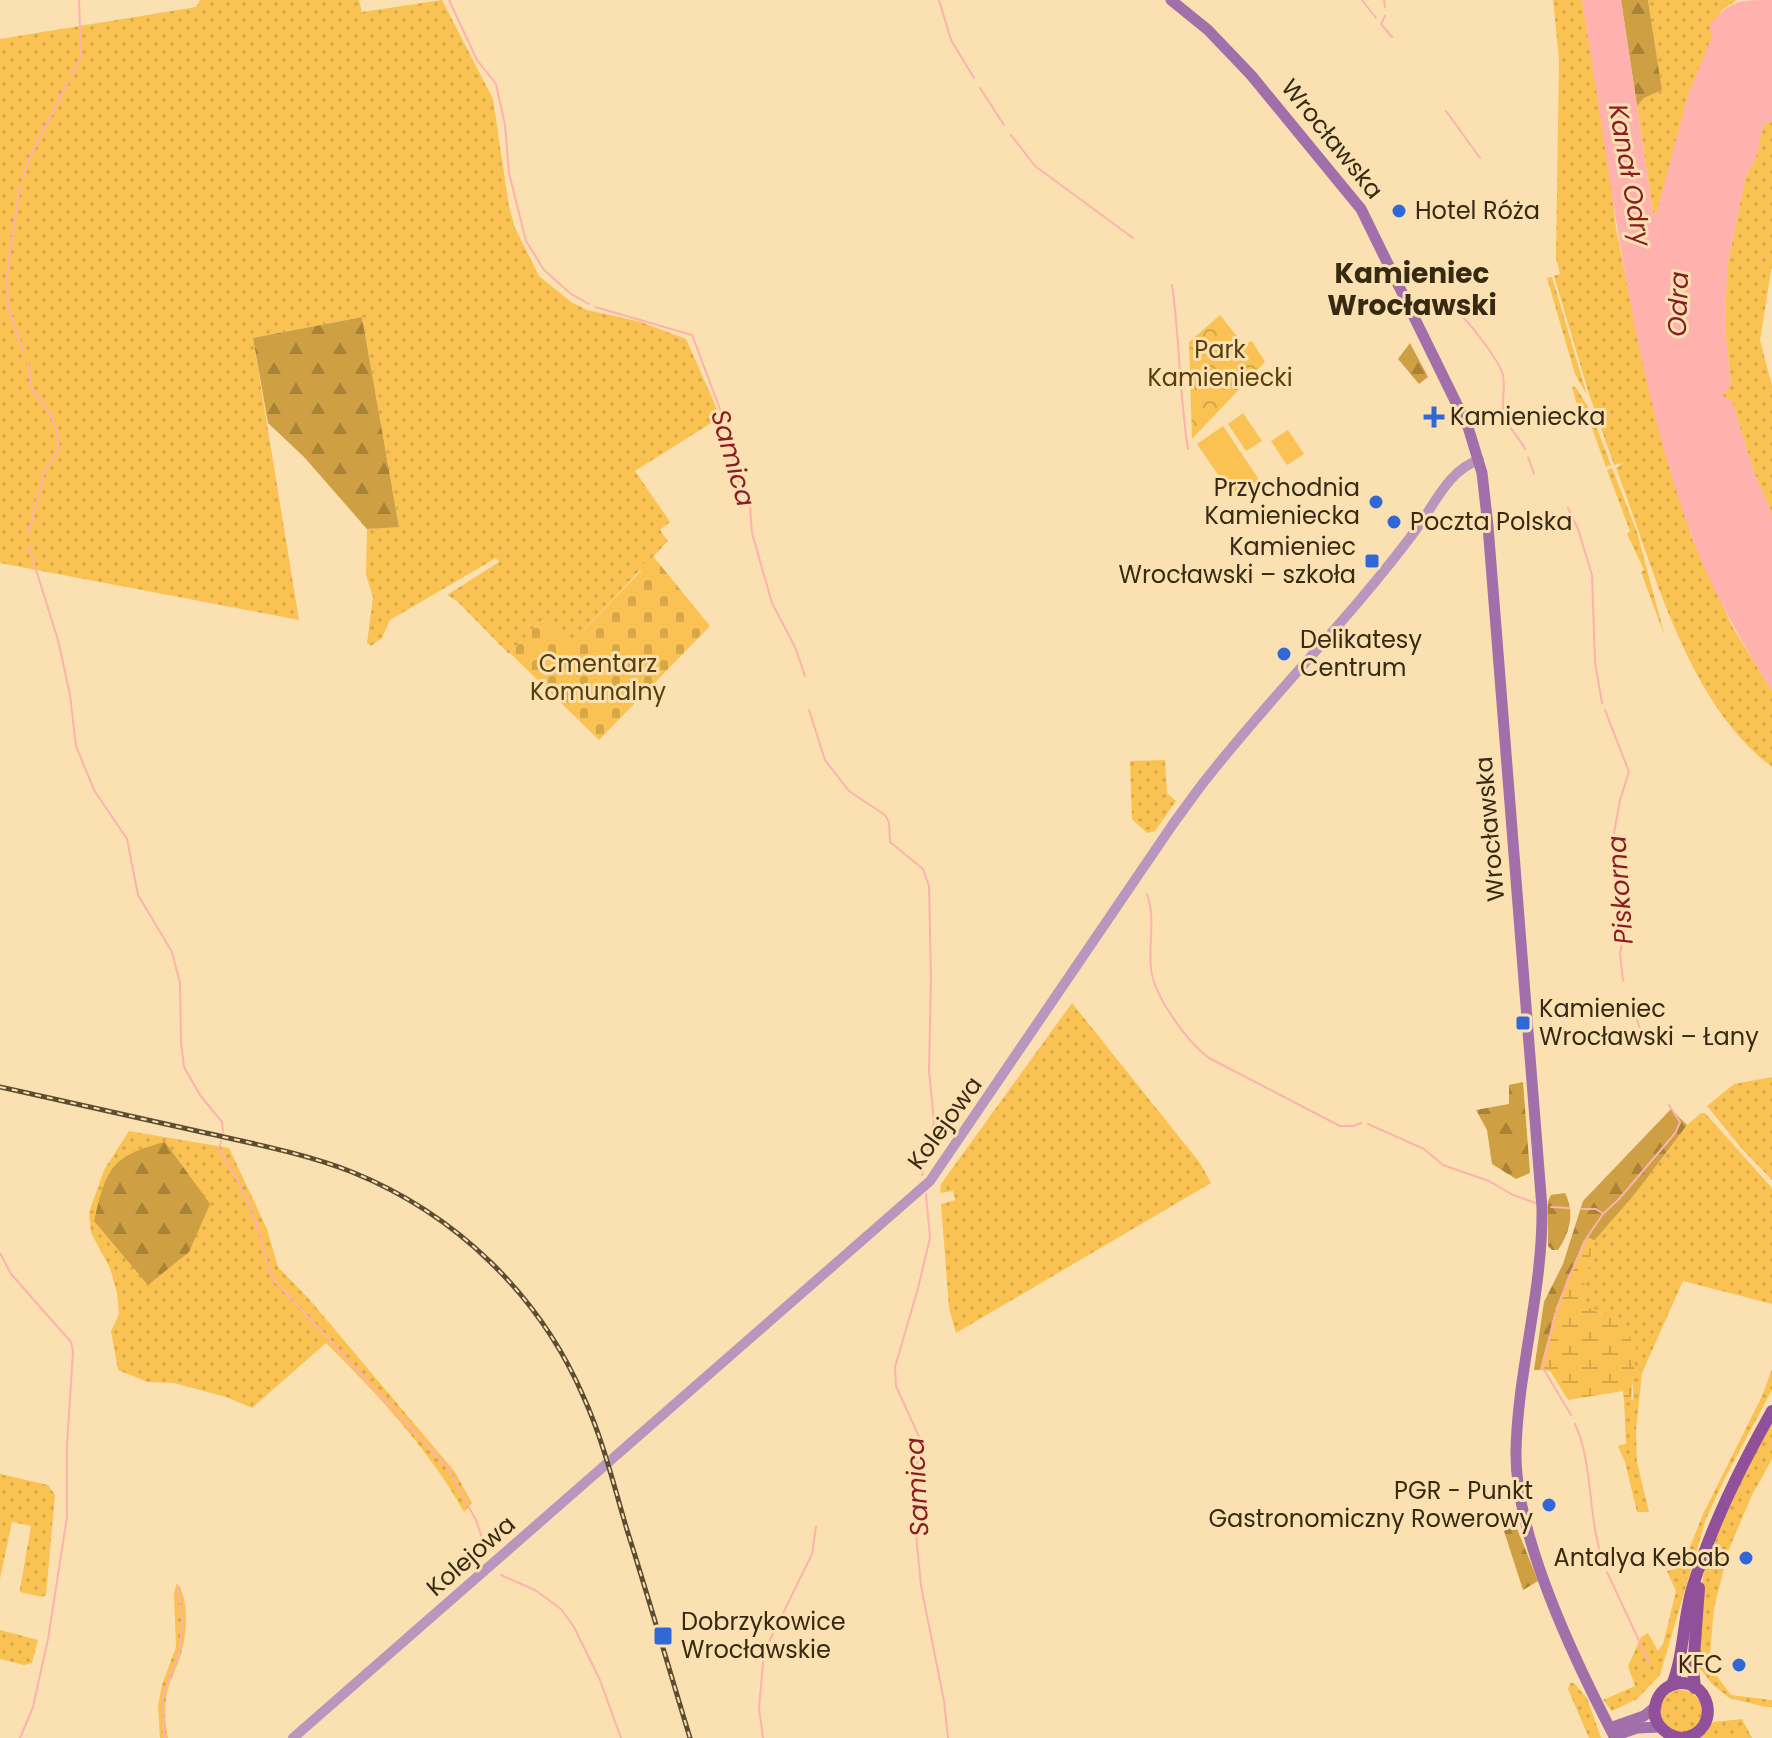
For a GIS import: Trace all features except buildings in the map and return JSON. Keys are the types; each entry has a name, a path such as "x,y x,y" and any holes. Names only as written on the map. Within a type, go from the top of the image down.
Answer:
{"main road":[{"name":"Wrocławska","path":"1171,0 1208,30 1251,75 1361,209 1450,387 1479,460 1488,526 1542,1208 1541,1261 1517,1432 1518,1484 1528,1528 1563,1628 1612,1732"},
{"path":"1672,1685 1691,1592 1702,1561 1730,1490 1772,1411"},
{"path":"1695,1688 1692,1671 1702,1561"},
{"path":"1684,1684 1704,1696 1708,1712 1704,1725 1678,1736 1637,1728 1612,1732 1644,1716 1654,1708 1660,1694 1672,1685 1684,1684"},
{"path":"1654,1708 1678,1736"}],"street":[{"name":"Kolejowa","path":"293,1738 930,1181 1191,799 1414,533 1448,484 1464,466 1479,460"}],"green space":[{"path":"200,0 359,0 362,12 442,0 493,99 509,207 515,228 539,276 571,302 587,310 641,322 686,339 719,418 635,471 670,522 660,530 668,541 570,644 566,644 542,620 509,654 457,601 447,595 499,562 496,558 390,620 382,638 371,646 367,643 373,597 366,575 367,529 399,526 362,317 253,338 299,620 0,563 0,39 196,7"},
{"path":"1553,0 1582,0 1607,150 1616,228 1637,334 1691,536 1732,626 1772,691 1772,767 1742,739 1716,706 1675,629 1616,468 1623,463 1614,465 1589,394 1554,276 1560,274 1556,258 1559,59"},
{"path":"1621,0 1648,0 1662,90 1644,98 1637,106"},
{"path":"1648,0 1737,0 1722,10 1711,28 1708,50 1688,95 1657,215 1653,213 1637,106 1644,98 1662,90"},
{"path":"1772,121 1772,265 1760,340 1772,386 1772,514 1754,472 1732,401 1722,396 1731,384 1725,328 1727,267 1745,179 1756,157 1763,125"},
{"path":"1552,277 1587,395 1575,374 1547,278"},
{"name":"Park Kamieniecki","path":"1220,315 1243,344 1252,341 1265,362 1192,439 1189,342"},
{"path":"362,317 399,527 367,529 304,457 268,423 253,338"},
{"path":"1410,343 1428,377 1419,384 1398,359"},
{"path":"1575,386 1590,410 1611,465 1606,467 1587,414 1580,416 1572,387"},
{"path":"1243,413 1262,441 1246,451 1228,424"},
{"path":"1223,426 1260,481 1234,498 1197,444"},
{"path":"1288,430 1304,454 1287,465 1271,441"},
{"path":"1612,468 1637,532 1665,637 1641,572 1644,570 1627,534 1630,531 1607,470"},
{"name":"Cmentarz Komunalny","path":"652,555 710,626 599,740 510,653 542,620 566,644 570,644 641,571 639,568"},
{"path":"1165,760 1167,793 1176,801 1155,831 1147,833 1132,819 1130,761"},
{"path":"1072,1003 1200,1163 1211,1183 956,1333 949,1308 941,1204 955,1200 953,1191 940,1193 941,1184"},
{"path":"1772,1077 1772,1180 1707,1106 1734,1084"},
{"path":"1523,1082 1530,1173 1516,1179 1492,1164 1487,1130 1476,1110 1509,1104 1509,1085"},
{"path":"1671,1109 1687,1125 1634,1195 1594,1241 1590,1238 1584,1240 1556,1308 1540,1370 1534,1370 1544,1302 1563,1264 1583,1201"},
{"path":"1705,1113 1772,1188 1772,1304 1683,1281 1642,1373 1636,1430 1637,1462 1649,1512 1637,1512 1618,1446 1626,1444 1624,1400 1633,1400 1633,1383 1603,1314 1589,1309 1582,1295 1594,1241 1634,1195 1687,1125"},
{"path":"129,1131 229,1148 267,1229 278,1267 309,1299 455,1472 472,1503 464,1512 419,1444 326,1343 252,1408 226,1397 174,1383 148,1382 118,1370 111,1331 119,1314 117,1293 110,1268 91,1233 89,1212 104,1170"},
{"path":"165,1142 210,1204 189,1252 148,1285 94,1221 103,1188 114,1167 133,1153"},
{"path":"1565,1193 1570,1207 1568,1229 1558,1250 1552,1250 1548,1246 1548,1201 1551,1195"},
{"path":"1590,1238 1594,1241 1582,1296 1587,1306 1619,1324 1636,1347 1631,1401 1624,1400 1623,1391 1568,1400 1550,1371 1540,1370 1556,1308 1584,1240"},
{"path":"1772,1369 1772,1390 1706,1519 1660,1675 1637,1699 1612,1711 1603,1700 1635,1686 1628,1666 1641,1637 1648,1633 1658,1651 1663,1644 1676,1591 1667,1571 1682,1567 1703,1514 1762,1396"},
{"path":"1772,1418 1772,1459 1752,1495 1729,1549 1714,1608 1709,1665 1731,1695 1772,1700 1772,1707 1766,1707 1729,1698 1711,1683 1699,1667 1704,1570 1722,1518"},
{"path":"0,1474 48,1485 55,1495 46,1595 42,1597 20,1592 31,1526 12,1522 0,1579"},
{"path":"1516,1526 1538,1581 1523,1590 1504,1531"},
{"path":"177,1583 186,1608 186,1629 166,1699 168,1738 160,1738 158,1705 176,1647 174,1593"},
{"path":"0,1630 38,1640 32,1663 24,1665 0,1659"},
{"path":"1570,1683 1574,1683 1587,1698 1601,1738 1589,1738 1568,1689"},
{"path":"1681,1690 1696,1696 1702,1711 1696,1726 1681,1732 1666,1726 1660,1711 1666,1696"},
{"path":"1742,1719 1752,1738 1698,1738 1713,1722"}],"water":[{"path":"1582,0 1621,0 1653,213 1656,215 1688,95 1712,36 1709,25 1736,3 1772,0 1772,121 1763,125 1756,157 1745,179 1727,267 1725,328 1731,385 1722,396 1732,401 1754,472 1772,514 1772,691 1738,635 1708,576 1670,470 1652,404 1624,270"}],"waterway":[{"path":"72,74 81,57 79,0"},
{"name":"Samica","path":"449,0 477,60 496,84 505,125 509,173 526,241 544,270 571,294 589,304"},
{"path":"939,0 951,40 974,78"},
{"path":"1362,0 1376,18"},
{"name":"Piskorna","path":"1384,0 1385,7"},
{"name":"Piskorna","path":"1385,16 1381,24 1392,37"},
{"path":"23,178 30,157 68,82"},
{"path":"980,88 1004,125"},
{"name":"Piskorna","path":"1446,111 1480,158"},
{"path":"1011,135 1035,166 1133,238"},
{"path":"20,185 7,273 8,306 23,350"},
{"path":"1172,285 1188,449"},
{"name":"Piskorna","path":"1420,303 1451,307 1464,318 1488,349 1503,375 1505,418 1525,449"},
{"name":"Samica","path":"595,307 692,335 729,433 735,474 750,507 752,533 772,603 795,647 805,676"},
{"path":"28,363 32,391 51,416 59,448 44,472 29,533"},
{"name":"Piskorna","path":"1528,457 1534,474"},
{"name":"Piskorna","path":"1568,508 1592,575 1595,662 1602,703"},
{"path":"28,544 58,640 70,695 76,746 94,790 127,839 138,895 172,952 180,983 184,1067 200,1095 222,1122 223,1132"},
{"name":"Samica","path":"809,710 825,760 849,791 885,815 889,822 890,842 923,869 929,886 929,1071 934,1121 922,1175"},
{"name":"Piskorna","path":"1605,710 1629,772 1614,833 1620,893 1626,918 1620,954 1623,981"},
{"path":"1147,894 1151,913 1153,980 1173,1018 1200,1051 1340,1126 1361,1123"},
{"name":"Piskorna","path":"1634,1012 1642,1034"},
{"name":"Piskorna","path":"1571,1415 1543,1368 1553,1324 1568,1279 1588,1236 1603,1214 1676,1132 1680,1122 1669,1105"},
{"path":"1368,1124 1424,1149 1443,1165 1489,1181 1513,1195 1536,1203"},
{"path":"221,1141 219,1150 249,1204 275,1281 447,1467 476,1520 486,1550"},
{"name":"Samica","path":"926,1194 930,1238 895,1367 896,1386 920,1439 913,1503 921,1586 944,1701 948,1738"},
{"path":"1551,1207 1569,1208"},
{"path":"1581,1209 1596,1209 1602,1213"},
{"path":"0,1253 11,1274 71,1342 73,1351 67,1445 67,1517 48,1639 33,1707 20,1738"},
{"name":"Piskorna","path":"1575,1424 1585,1457 1595,1529 1604,1564"},
{"path":"763,1738 759,1708 764,1652 812,1554 816,1527"},
{"name":"Piskorna","path":"1607,1572 1649,1662"},
{"path":"501,1575 535,1590 561,1609 574,1627 600,1680 621,1738"},
{"path":"164,1738 163,1697 180,1650 182,1621 178,1586"}],"railway":[{"path":"0,1087 262,1145 352,1172 426,1211 460,1235 490,1262 519,1292 544,1325 566,1360 591,1414 690,1738"}],"place":[{"name":"Hotel Róża","path":"1399,211"},
{"name":"Kamieniecka","path":"1434,417"},
{"name":"Przychodnia Kamieniecka","path":"1376,502"},
{"name":"Poczta Polska","path":"1394,522"},
{"name":"Kamieniec Wrocławski – szkoła","path":"1372,561"},
{"name":"Delikatesy Centrum","path":"1284,654"},
{"name":"Kamieniec Wrocławski – Łany","path":"1523,1023"},
{"name":"PGR - Punkt Gastronomiczny Rowerowy","path":"1549,1505"},
{"name":"Antalya Kebab","path":"1746,1558"},
{"name":"Dobrzykowice Wrocławskie","path":"663,1636"},
{"name":"KFC","path":"1739,1665"}],"district":[{"name":"Kamieniec Wrocławski","path":"1412,289"}],"water label":[{"name":"Kanał Odry","path":"1630,175"},
{"name":"Odra","path":"1678,304"}]}
